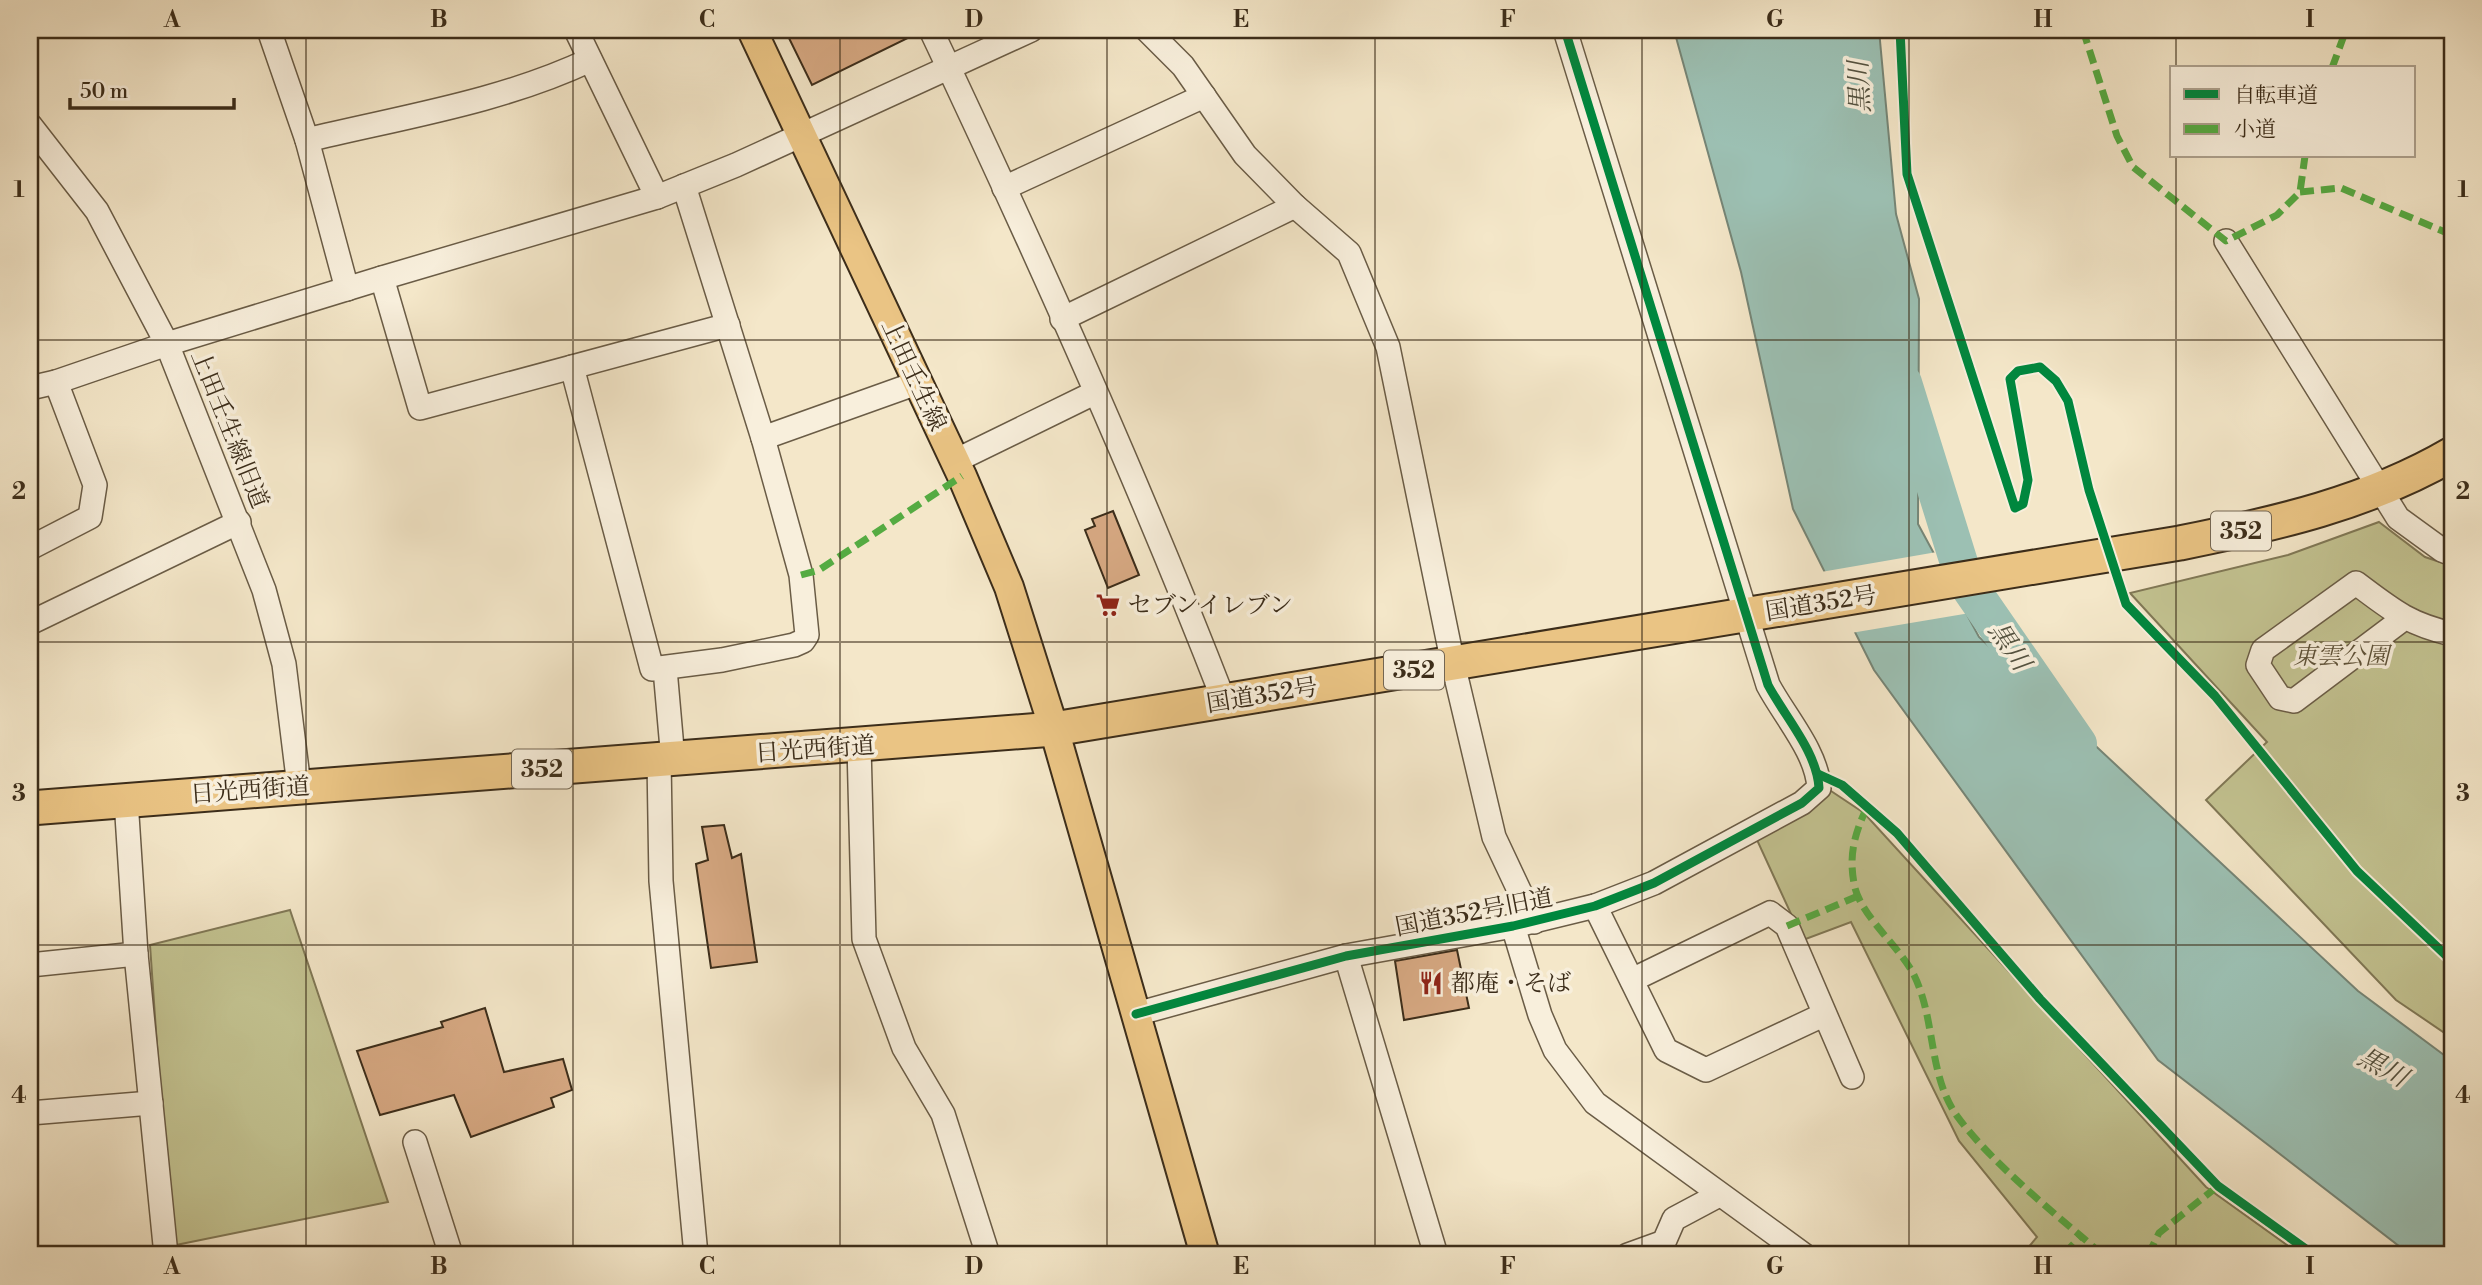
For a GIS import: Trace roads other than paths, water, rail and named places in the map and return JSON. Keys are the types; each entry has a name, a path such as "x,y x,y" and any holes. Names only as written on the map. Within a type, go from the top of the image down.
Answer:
{"highway":[{"name":"国道352号","path":"1054,729 2098,558 2287,520 2381,490 2452,454"},
{"name":"日光西街道","path":"30,808 1054,729"}],"main road":[{"name":"上田壬生線","path":"752,30 955,461 1009,587 1054,729"},
{"path":"1054,729 1205,1255"}],"street":[{"path":"269,30 307,140 347,289"},
{"path":"576,30 657,197"},
{"path":"931,30 1062,319 1171,570 1224,701"},
{"path":"30,388 382,278 657,197 802,135 1031,30"},
{"path":"1147,30 1183,66 1245,155 1295,206 1349,253 1388,347 1453,664 1494,837 1524,924 1540,1015 1555,1050 1595,1103 1684,1165 1719,1195 1804,1255"},
{"path":"1565,30 1761,612"},
{"path":"307,140 505,94 551,79 590,61"},
{"path":"1004,188 1204,96"},
{"name":"上田壬生線旧道","path":"30,125 97,211 167,344 264,590 284,664 299,786"},
{"path":"572,367 652,669 665,669 794,645 803,641 807,635 801,575 763,438 684,186"},
{"path":"1062,319 1295,206"},
{"path":"2226,241 2398,518 2442,550 2452,554"},
{"path":"382,278 420,408 728,325"},
{"path":"30,548 90,517 94,496 95,485 56,382"},
{"path":"763,438 917,383"},
{"path":"955,461 1094,393"},
{"path":"30,623 239,522"},
{"path":"2403,619 2294,701 2280,698 2258,665 2263,650 2356,583 2403,619 2420,627 2452,634"},
{"name":"国道352号旧道","path":"1136,1014 1346,956 1524,924 1595,906 1654,883 1802,803 1819,788 1818,774 1768,685 1761,612"},
{"path":"665,669 666,760 661,881 696,1255"},
{"path":"859,746 864,939 904,1048 943,1114 988,1255"},
{"path":"126,800 136,954 166,1255"},
{"path":"1595,906 1666,1050 1706,1070 1823,1015"},
{"path":"1632,980 1770,912 1787,926 1823,1015 1852,1077"},
{"path":"30,965 136,954"},
{"path":"1346,956 1436,1255"},
{"path":"30,1112 151,1102"},
{"path":"415,1142 451,1255"},
{"path":"1629,1255 1664,1242 1674,1219 1719,1195"}],"water":[{"path":"1674,30 1879,30 1896,214 1919,299 1918,524 1979,637 2358,991 2452,1061 2452,1255 2424,1255 2399,1246 2158,1060 1874,670 1793,509 1741,272"}],"waterway":[{"name":"黒川","path":"1903,383 1964,579 2078,744"}],"place":[{"name":"セブンイレブン","path":"1108,605"},
{"name":"都庵・そば","path":"1431,983"}],"park label":[{"name":"東雲公園","path":"2341,656"}]}
